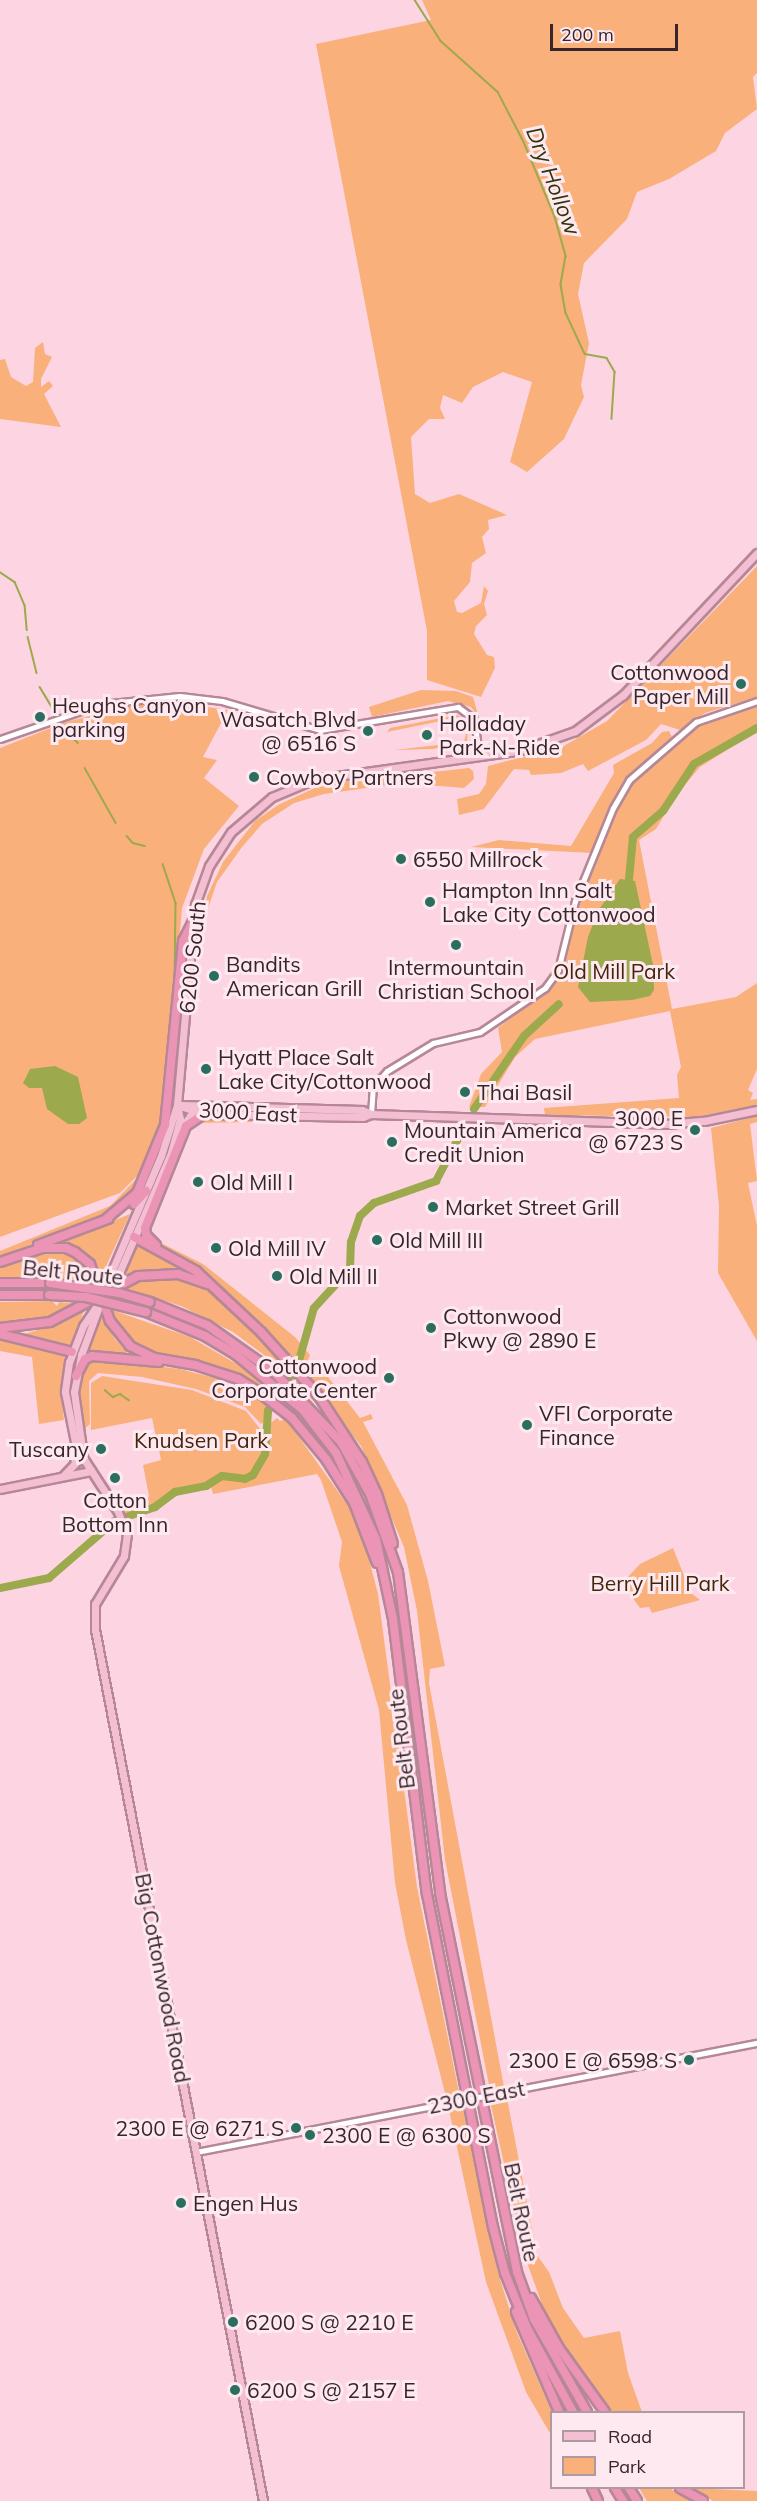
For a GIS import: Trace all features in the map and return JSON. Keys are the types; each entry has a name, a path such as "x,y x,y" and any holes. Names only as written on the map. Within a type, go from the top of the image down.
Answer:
{"highway":[{"path":"106,1219 137,1193 163,1132 183,941 193,921"},
{"path":"204,1114 186,1126 145,1228 146,1235 164,1252 209,1283 287,1359 318,1395 347,1435 378,1494 391,1533 398,1572"},
{"path":"3,1261 129,1209 146,1191"},
{"path":"134,1238 164,1252"},
{"path":"3,1261 42,1248 66,1248 90,1264 110,1322 130,1346 155,1358 195,1365 238,1379 292,1418 326,1459 354,1503 371,1541 393,1619"},
{"path":"0,1328 50,1322 138,1276 156,1273 209,1283"},
{"name":"Belt Route","path":"0,1283 50,1283 119,1293 150,1302 207,1325 272,1376 341,1442 370,1494 398,1572 440,1893 517,2272 534,2319 586,2411"},
{"name":"Belt Route","path":"0,1295 86,1297 146,1312 205,1336 272,1376"},
{"path":"0,1334 72,1352"},
{"path":"76,1376 85,1359 92,1356 195,1365"},
{"name":"Belt Route","path":"306,1407 336,1453 360,1500 376,1539 393,1619 427,1894 505,2273 527,2328 572,2411"},
{"path":"517,2272 559,2348 604,2411"},
{"path":"505,2273 523,2333 559,2411"},
{"path":"683,2489 703,2501"}],"main road":[{"name":"6200 South","path":"89,1469 71,1434 65,1392 72,1352 102,1295 120,1270 176,1139 193,921 200,889 216,854 240,823 272,797 326,776 537,746 596,718 757,553"},
{"name":"6200 South","path":"89,1469 76,1426 76,1376 81,1354 102,1295 146,1191 177,1105"},
{"name":"3000 East","path":"177,1105 204,1114 363,1117 371,1114"},
{"name":"3000 East","path":"177,1105 362,1110 371,1114 666,1124 704,1121 757,1110"},
{"path":"176,1139 187,1118 204,1114"},
{"path":"62,1477 75,1463 71,1434"},
{"path":"0,1489 62,1477 89,1469"},
{"name":"Big Cottonwood Road","path":"89,1469 119,1514 127,1534 126,1551 97,1599 94,1620 263,2501"}],"street":[{"path":"0,739 101,704 180,696 222,701 320,730 458,707 474,719 479,756"},
{"path":"371,1114 373,1087 387,1071 433,1043 480,1032 545,988 558,970 575,901 613,808 629,780 696,722 757,701"},
{"name":"2300 East","path":"196,2152 757,2043"}],"green space":[{"path":"422,0 757,0 757,73 753,77 757,109 725,133 716,151 669,179 637,192 627,219 584,263 578,294 589,343 581,385 584,397 564,439 527,472 510,462 532,382 503,372 473,387 462,403 443,395 440,408 445,419 429,419 411,437 415,494 430,503 459,494 507,515 488,520 489,529 482,537 486,553 472,563 470,582 454,601 457,612 462,613 481,603 484,586 488,591 484,604 487,615 476,626 474,634 487,655 494,657 495,668 481,697 427,680 427,631 316,44 431,20"},
{"path":"43,342 45,354 52,357 41,379 41,387 49,381 53,386 44,394 61,427 0,419 0,360 5,359 11,377 26,386 33,382 35,348"},
{"path":"757,566 757,697 705,713 680,730 661,724 646,740 588,771 583,764 561,773 531,775 529,770 514,769 484,809 459,815 457,799 479,794 486,784 488,766 562,747 607,721"},
{"path":"421,690 456,691 473,697 479,718 471,707 448,701 372,717 369,707"},
{"path":"137,704 186,704 228,710 203,757 217,760 204,778 239,806 204,849 182,908 164,1118 136,1190 105,1215 0,1257 0,1251 110,1206 142,1173 152,1147 137,1176 120,1193 0,1237 0,748 66,722"},
{"name":"Old Mill Park","path":"757,704 757,731 700,767 677,794 656,829 639,840 672,1009 736,997 757,983 757,1069 748,1090 753,1093 750,1100 757,1099 757,1106 695,1117 545,1115 544,1108 679,1098 677,1075 681,1067 670,1011 535,1039 515,1057 485,1107 469,1107 481,1074 502,1052 498,1028 556,982 582,893 611,820 633,780 699,724"},
{"path":"457,715 461,717 387,732 390,728"},
{"path":"461,717 465,719 468,727 467,741 464,743 433,749 394,750 464,742 467,729"},
{"path":"669,731 672,737 628,777 592,853 471,847 499,840 571,846 614,773 613,765 652,743 662,732"},
{"path":"469,768 473,771 474,779 464,788 402,783 324,794 294,803 262,824 242,847 217,882 201,929 207,896 223,862 255,821 278,805 317,787 341,782"},
{"path":"757,1116 757,1122 750,1124 757,1181 748,1183 757,1226 757,1341 718,1273 719,1206 711,1128"},
{"path":"232,1118 256,1122 194,1123 151,1221 189,1125 196,1119"},
{"path":"130,1214 102,1275 84,1254 60,1243"},
{"path":"147,1230 161,1243 203,1264 295,1337 310,1355 303,1372 203,1271 153,1240"},
{"path":"138,1244 187,1272 149,1271 122,1280"},
{"path":"40,1251 69,1252 87,1264 97,1282 60,1278 59,1273 54,1277 0,1278 0,1267"},
{"path":"176,1276 210,1291 243,1321 308,1390 335,1423 279,1366 233,1332 181,1306 121,1287 144,1278"},
{"path":"52,1301 57,1306 59,1302 78,1304 43,1319 0,1325 0,1302"},
{"path":"109,1309 190,1337 235,1363 273,1393 271,1396 211,1365 140,1350 118,1331"},
{"path":"84,1311 70,1349 21,1335 52,1326"},
{"path":"102,1318 115,1339 131,1357 86,1351"},
{"path":"0,1336 65,1354 61,1394 64,1420 39,1424 32,1357 0,1351"},
{"path":"101,1359 180,1369 218,1379 269,1405 266,1420 261,1424 245,1407 196,1389 142,1377 98,1373 89,1381 90,1424 81,1432 80,1374 87,1360"},
{"path":"314,1359 360,1418 371,1414 373,1419 363,1422 407,1505 428,1581 445,1666 430,1669 429,1683 504,2087 490,2090 445,1860 417,1611 404,1547 361,1446 307,1377"},
{"name":"Knudsen Park","path":"102,1376 192,1390 246,1411 261,1430 277,1418 280,1421 286,1419 349,1507 364,1540 378,1594 417,1887 459,2092 450,2098 446,2097 406,1940 395,1883 379,1710 339,1566 342,1542 321,1480 317,1474 213,1494 210,1483 175,1492 155,1507 126,1517 125,1511 146,1503 149,1496 143,1465 161,1460 152,1418 91,1430 91,1383"},
{"name":"Berry Hill Park","path":"673,1548 691,1593 700,1600 652,1613 649,1607 640,1608 623,1585 626,1579 640,1564"},
{"path":"507,2098 537,2255 549,2272 563,2308 584,2338 620,2331 628,2373 642,2411 611,2411 558,2337 543,2307 525,2257 490,2101"},
{"path":"463,2109 499,2276 517,2333 552,2411 550,2433 526,2392 486,2282 449,2110"},
{"path":"640,2489 671,2489 693,2501 647,2501"},
{"path":"693,2489 757,2491 757,2501 713,2501"}],"shaded area":[{"path":"620,879 635,881 653,965 654,990 650,996 632,1000 590,1002 578,987 588,937 598,911"},
{"path":"55,1066 78,1077 87,1118 79,1124 68,1124 47,1109 42,1088 29,1088 23,1083 30,1069"}],"waterway":[{"name":"Dry Hollow","path":"415,0 441,41 498,92 524,142 555,217 566,256 561,285 566,313 585,354 607,358 615,372 612,419"},
{"path":"0,572 15,582 25,605 27,630"},
{"path":"28,637 37,673"},
{"path":"40,687 56,714"},
{"path":"59,725 78,743"},
{"path":"628,890 633,837 663,811 694,764 757,728"},
{"path":"85,768 116,823"},
{"path":"127,836 133,843 145,846"},
{"path":"163,864 176,903 175,982"},
{"path":"474,1109 524,1036 559,1004"},
{"path":"126,1517 155,1507 175,1492 206,1486 222,1476 245,1479 253,1475 265,1454 268,1411 298,1364 314,1308 350,1269 351,1242 360,1216 374,1203 436,1181 458,1139"},
{"path":"105,1390 113,1397 120,1394 129,1400"},
{"path":"0,1588 49,1578 117,1519"}],"place":[{"name":"Cottonwood Paper Mill","path":"741,684"},
{"name":"Heughs Canyon parking","path":"40,717"},
{"name":"Wasatch Blvd @ 6516 S","path":"368,731"},
{"name":"Holladay Park-N-Ride","path":"427,735"},
{"name":"Cowboy Partners","path":"254,777"},
{"name":"6550 Millrock","path":"401,859"},
{"name":"Hampton Inn Salt Lake City Cottonwood","path":"430,902"},
{"name":"Intermountain Christian School","path":"456,945"},
{"name":"Bandits American Grill","path":"214,976"},
{"name":"Hyatt Place Salt Lake City/Cottonwood","path":"206,1069"},
{"name":"Thai Basil","path":"465,1092"},
{"name":"3000 E @ 6723 S","path":"695,1130"},
{"name":"Mountain America Credit Union","path":"392,1142"},
{"name":"Old Mill I","path":"198,1182"},
{"name":"Market Street Grill","path":"433,1207"},
{"name":"Old Mill III","path":"377,1240"},
{"name":"Old Mill IV","path":"216,1248"},
{"name":"Old Mill II","path":"277,1276"},
{"name":"Cottonwood Pkwy @ 2890 E","path":"431,1328"},
{"name":"Cottonwood Corporate Center","path":"389,1378"},
{"name":"VFI Corporate Finance","path":"527,1425"},
{"name":"Tuscany","path":"101,1449"},
{"name":"Cotton Bottom Inn","path":"115,1478"},
{"name":"2300 E @ 6598 S","path":"689,2060"},
{"name":"2300 E @ 6271 S","path":"296,2128"},
{"name":"2300 E @ 6300 S","path":"310,2135"},
{"name":"Engen Hus","path":"181,2203"},
{"name":"6200 S @ 2210 E","path":"233,2322"},
{"name":"6200 S @ 2157 E","path":"235,2390"}]}
